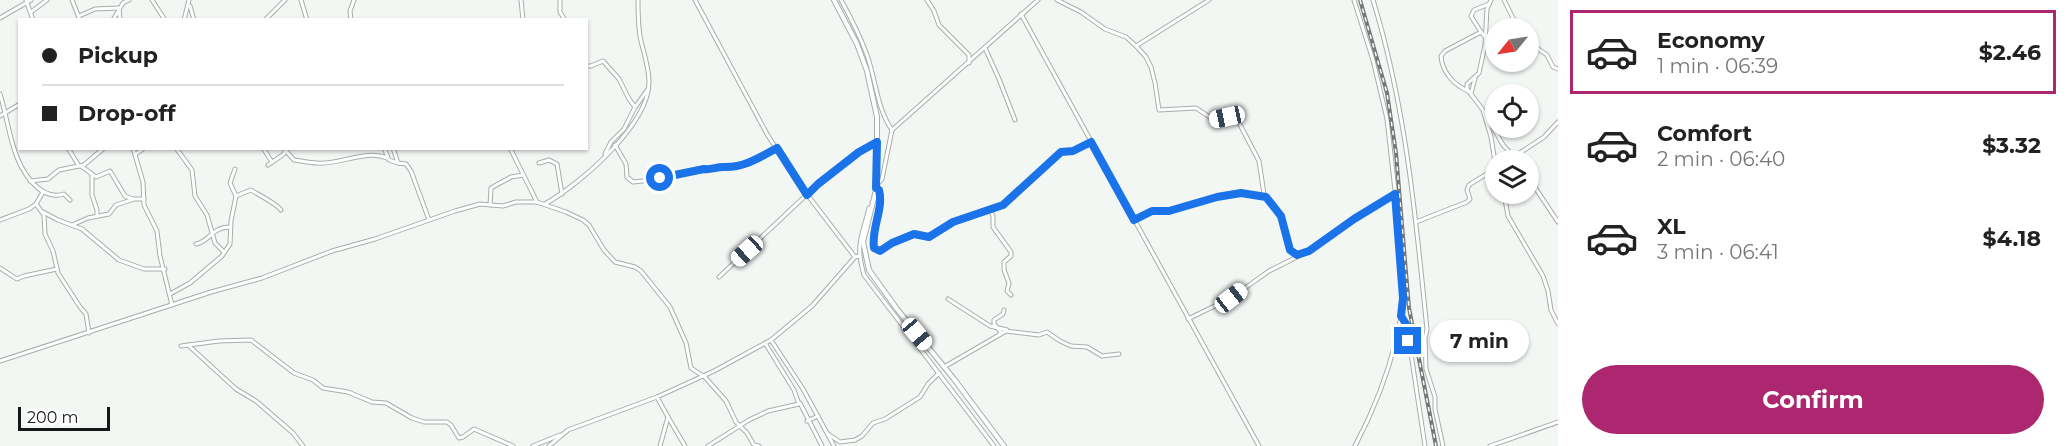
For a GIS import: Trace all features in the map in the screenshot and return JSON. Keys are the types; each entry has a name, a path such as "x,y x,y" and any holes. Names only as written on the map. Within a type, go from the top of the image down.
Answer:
{"street":[{"path":"31,12 47,0"},
{"path":"72,0 80,18 95,9 119,8"},
{"path":"114,18 123,3 129,0"},
{"path":"152,0 164,18"},
{"path":"267,18 285,0"},
{"path":"301,0 307,18"},
{"path":"351,18 350,11 354,0"},
{"path":"521,0 523,18"},
{"path":"560,0 560,12 564,18"},
{"path":"545,204 562,194 604,156 641,113 649,88 648,69 640,32 638,0"},
{"path":"695,0 777,148 807,195 857,257 864,275 994,446"},
{"path":"834,0 857,44 867,71 878,121 876,187 873,208 863,242 869,270 1004,446"},
{"path":"841,0 867,56 886,122 892,130"},
{"path":"927,0 934,10 939,25 969,55 969,63"},
{"path":"876,187 882,179 892,130 1038,0"},
{"path":"1057,0 1081,12 1111,32 1126,37 1136,46 1146,57 1153,75 1159,110 1192,108 1200,110 1212,120 1236,117 1240,121 1259,161 1264,194 1281,216 1290,250 1297,255"},
{"path":"1136,46 1209,0"},
{"path":"1354,0 1373,60 1387,119 1403,298 1389,366 1377,400 1355,446"},
{"path":"1373,0 1386,44 1402,120 1416,222 1427,330 1426,369 1436,397 1435,409 1443,446"},
{"path":"1504,0 1513,18"},
{"path":"0,18 28,1 32,18"},
{"path":"185,18 189,2"},
{"path":"189,2 193,18"},
{"path":"1485,37 1471,16 1474,10 1490,2"},
{"path":"1486,18 1490,2"},
{"path":"119,8 120,18"},
{"path":"1021,14 1259,446"},
{"path":"1470,93 1450,78 1443,66 1441,56 1445,51 1481,32"},
{"path":"1485,43 1479,73 1467,84 1470,93 1508,150"},
{"path":"984,48 1015,120"},
{"path":"1539,50 1547,55 1557,70"},
{"path":"588,66 603,61 619,79 635,106"},
{"path":"604,156 611,142 624,129 635,106 649,88"},
{"path":"0,94 21,168 30,181 43,192 57,196 64,194 70,200"},
{"path":"0,116 18,105"},
{"path":"1483,110 1493,150"},
{"path":"878,121 886,122"},
{"path":"1527,150 1558,122"},
{"path":"719,277 818,184 859,152 877,142"},
{"path":"876,187 881,198 872,237 874,248 880,251 914,234 929,237 953,222 1003,205 1061,152 1073,151 1091,142"},
{"path":"615,145 626,164 627,177 633,182 746,164 777,148"},
{"path":"69,150 80,166 92,176 99,176 110,171 125,196 134,200"},
{"path":"30,181 48,179 59,170 89,163 102,150"},
{"path":"134,150 143,182 147,213 157,231 160,256 172,305"},
{"path":"135,154 141,150"},
{"path":"177,150 194,174 194,191 205,211 215,243 224,252"},
{"path":"265,150 270,164 286,150 294,160 315,164 362,156 381,156 409,167 429,220"},
{"path":"385,150 387,158"},
{"path":"394,150 398,163"},
{"path":"511,150 537,202"},
{"path":"539,163 549,160 557,164 562,194"},
{"path":"170,294 190,283 230,244 236,196 230,183 235,170"},
{"path":"1416,222 1467,202 1470,199 1467,189 1470,183 1485,174"},
{"path":"490,205 491,188 511,177 523,175"},
{"path":"92,176 92,195 97,216"},
{"path":"236,196 251,190 263,199 278,205 281,210"},
{"path":"0,220 24,212 36,204 43,192"},
{"path":"1134,220 1152,211 1169,211 1217,197 1241,193 1266,197"},
{"path":"1188,319 1217,306 1269,271 1309,251 1354,219 1395,194"},
{"path":"1539,194 1558,222"},
{"path":"72,225 109,214 116,205 144,199"},
{"path":"0,361 262,278 332,251 480,204 537,202 584,220 615,262 635,267 641,271 670,307 686,342 689,364 694,371 704,376 728,404 754,445 759,446"},
{"path":"36,204 58,220 82,229 119,260 144,269 165,269"},
{"path":"1505,204 1510,222 1543,276 1551,310 1558,324"},
{"path":"533,446 573,428 657,397 704,376 771,340 812,306 857,257 862,228 869,208 873,208"},
{"path":"990,209 993,216 993,227 1011,252 1011,256 1004,262 1004,270 1009,283 1007,291 1011,295"},
{"path":"43,211 46,222 45,234 53,251 57,269 80,307 87,314 89,333"},
{"path":"196,244 202,243 222,227 231,227"},
{"path":"0,268 17,279 57,269"},
{"path":"948,299 975,317 999,329 1039,335 1047,332 1071,346 1087,347 1102,356 1119,354"},
{"path":"1000,334 994,320 1003,314 1004,310"},
{"path":"1401,316 1407,327 1423,446"},
{"path":"944,367 1008,330"},
{"path":"181,346 219,340 251,340 294,373 313,380 323,387 348,392 372,402 386,403 424,422 447,422 459,438 474,429 513,446"},
{"path":"771,340 798,381 834,446"},
{"path":"765,343 822,446"},
{"path":"188,345 236,389 256,401 286,427 303,446"},
{"path":"828,434 840,442 855,441 873,423 885,419 920,397 939,373"},
{"path":"657,397 685,446"},
{"path":"708,446 768,411 796,406 799,402"},
{"path":"807,421 818,416"},
{"path":"660,446 668,417"},
{"path":"1490,446 1558,422"},
{"path":"549,446 561,434"}],"railway":[{"path":"1360,0 1387,93 1396,153 1409,308 1436,446"}],"route":[{"path":"660,178 704,169 729,168 746,164 777,148 807,195 859,152 877,142 876,188 881,198 872,237 876,251 914,234 929,237 953,222 1003,205 1020,187 1061,152 1073,151 1091,142 1134,220 1152,211 1169,211 1217,197 1241,193 1266,197 1281,216 1290,250 1297,255 1309,251 1354,219 1361,217 1395,194 1403,298 1401,316 1406,324 1408,341"}]}
